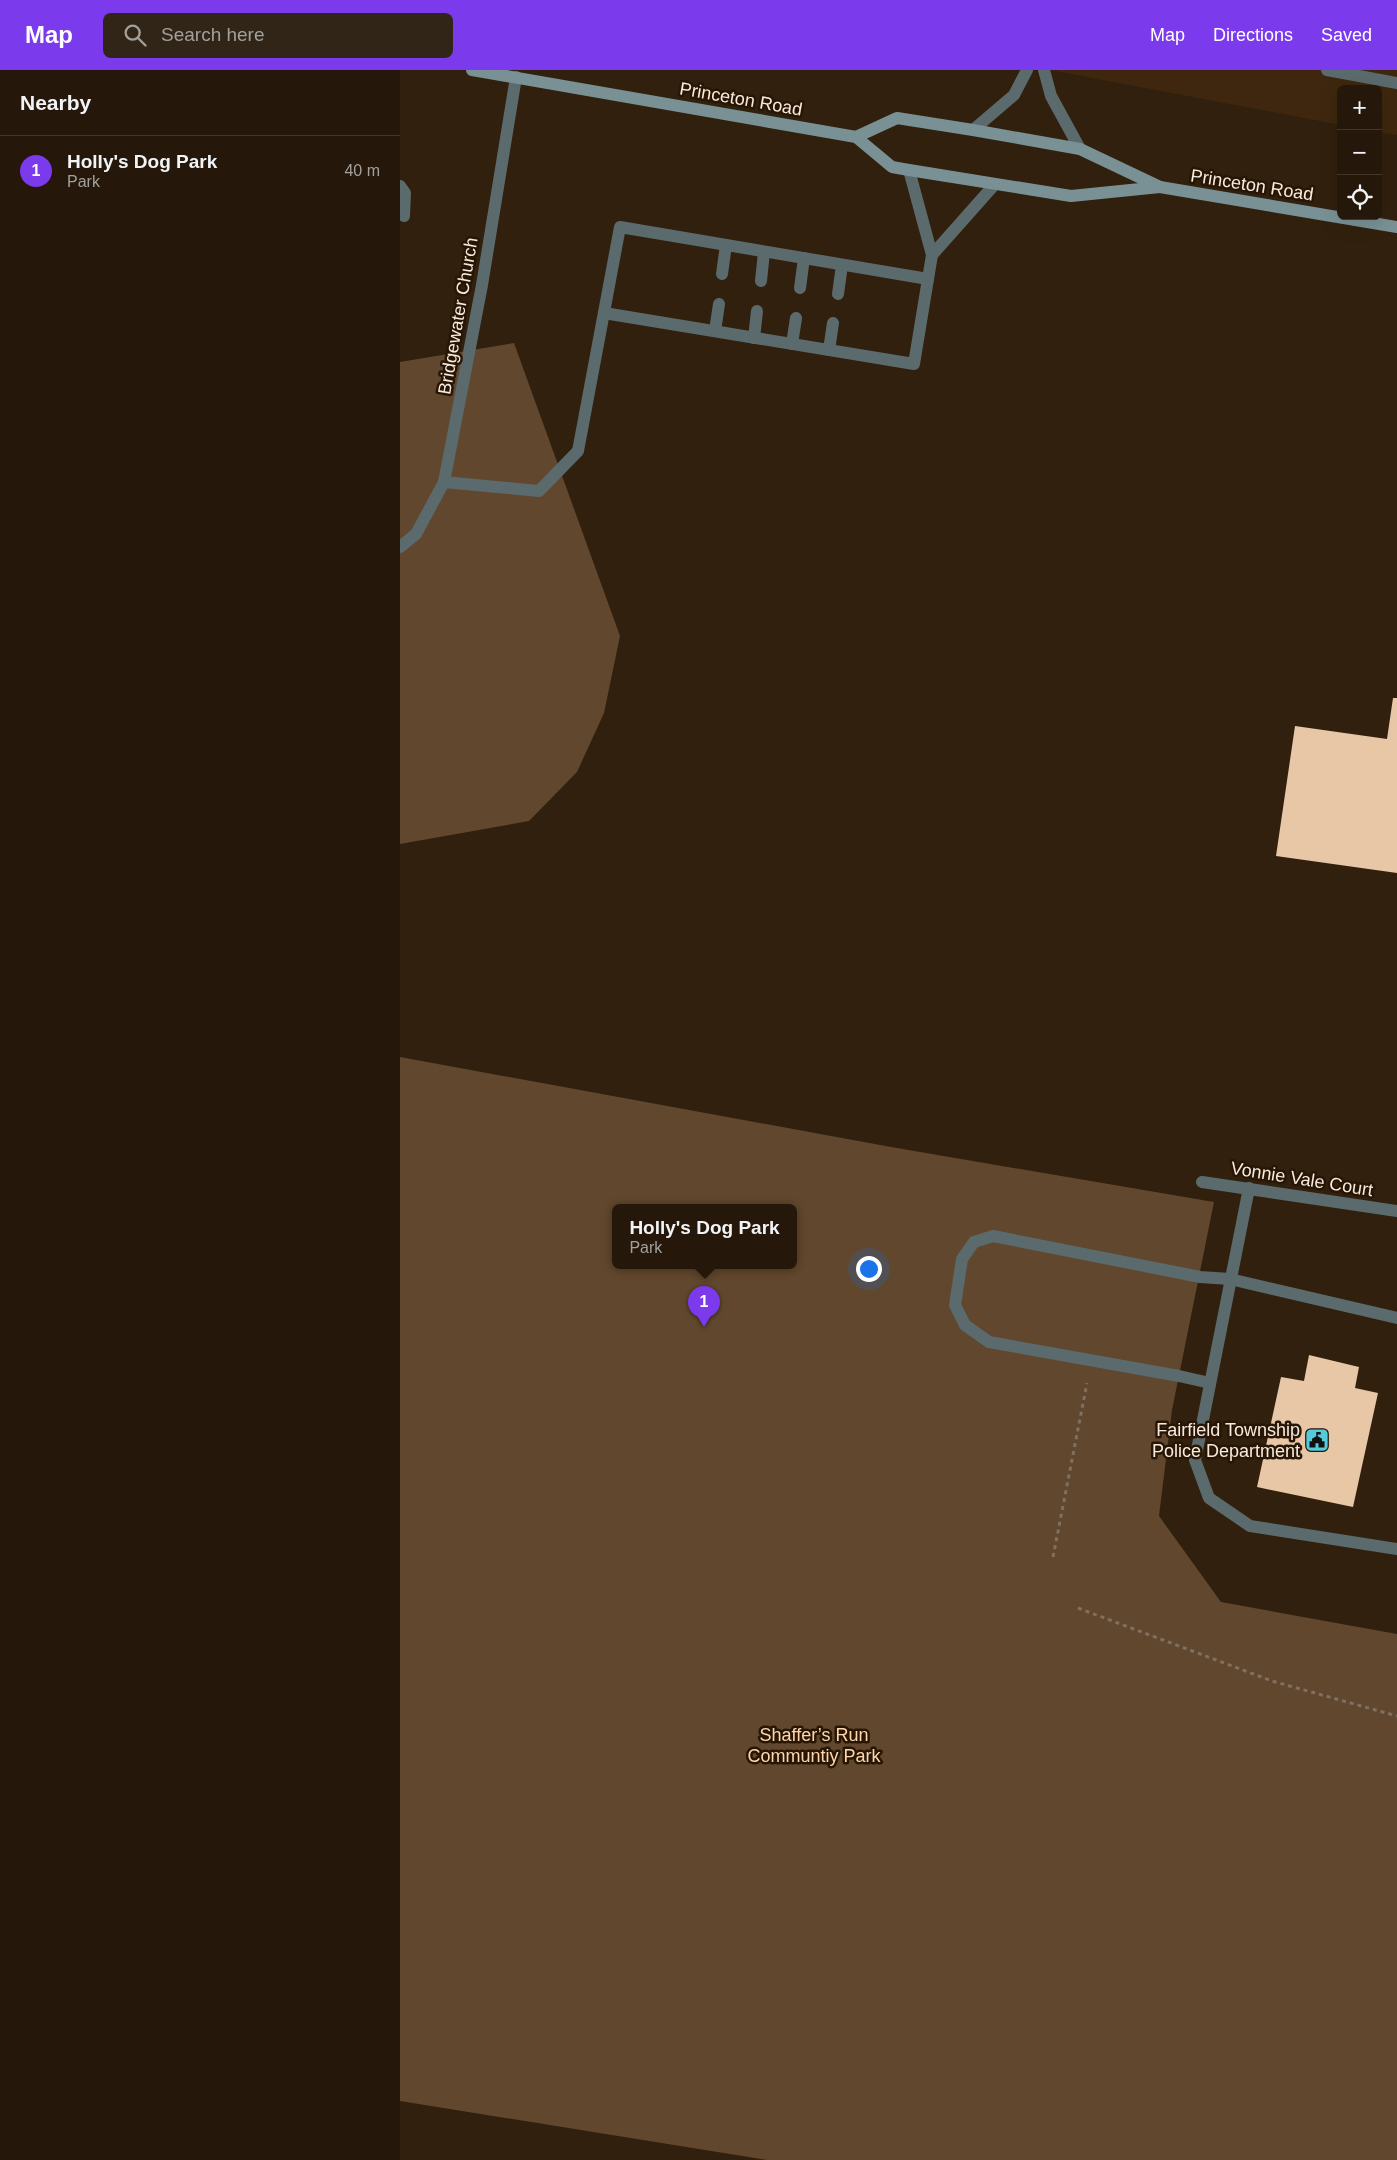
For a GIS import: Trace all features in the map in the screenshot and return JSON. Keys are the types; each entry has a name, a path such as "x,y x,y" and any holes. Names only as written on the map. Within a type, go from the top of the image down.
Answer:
{"street":[{"name":"Princeton Road","path":"472,70 516,74 856,137 892,166 909,170 1071,196 1160,187 1397,227"},
{"path":"973,130 1014,94 1027,70"},
{"path":"1044,70 1051,96 1080,149"},
{"path":"1327,70 1397,83"},
{"name":"Bridgewater Church","path":"400,546 416,534 444,482 485,266 516,74"},
{"name":"Princeton Road","path":"856,137 897,118 973,130 1080,149 1160,187"},
{"path":"604,313 914,364 932,255 909,170"},
{"path":"932,255 995,184"},
{"path":"400,186 405,193 404,216"},
{"path":"444,482 539,491 578,451 620,227 928,279"},
{"path":"722,274 726,245"},
{"path":"761,282 764,252"},
{"path":"800,288 804,258"},
{"path":"838,294 842,265"},
{"path":"715,331 719,304"},
{"path":"754,338 757,311"},
{"path":"792,344 796,318"},
{"path":"829,350 834,323"},
{"name":"Vonnie Vale Court","path":"1202,1182 1397,1211"},
{"path":"1248,1188 1195,1460 1209,1498 1250,1526 1397,1549"},
{"path":"1210,1383 989,1342 965,1325 955,1305 962,1259 974,1242 993,1236 1200,1277 1230,1280 1397,1318"}],"path":[{"path":"1053,1557 1084,1393 1094,1361"},
{"path":"1078,1608 1272,1681 1397,1716"}],"shaded area":[{"path":"1050,70 1397,70 1397,135 1382,133 1382,85 1337,85 1337,124"}],"green space":[{"path":"514,343 620,636 604,713 577,772 529,821 400,844 400,362"},
{"name":"Shaffer’s Run Communtiy Park","path":"400,1057 891,1147 1214,1202 1172,1410 1159,1516 1221,1602 1397,1634 1397,2160 767,2160 400,2101"}],"building":[{"path":"1393,698 1397,698 1397,873 1276,856 1295,726 1387,739"},
{"name":"Fairfield Township Police Department","path":"1309,1355 1359,1367 1355,1388 1378,1393 1353,1507 1257,1487 1281,1377 1304,1381"}],"place":[{"name":"Holly's Dog Park","path":"704,1327"},
{"name":"Fairfield Township Police Department","path":"1317,1440"}]}
